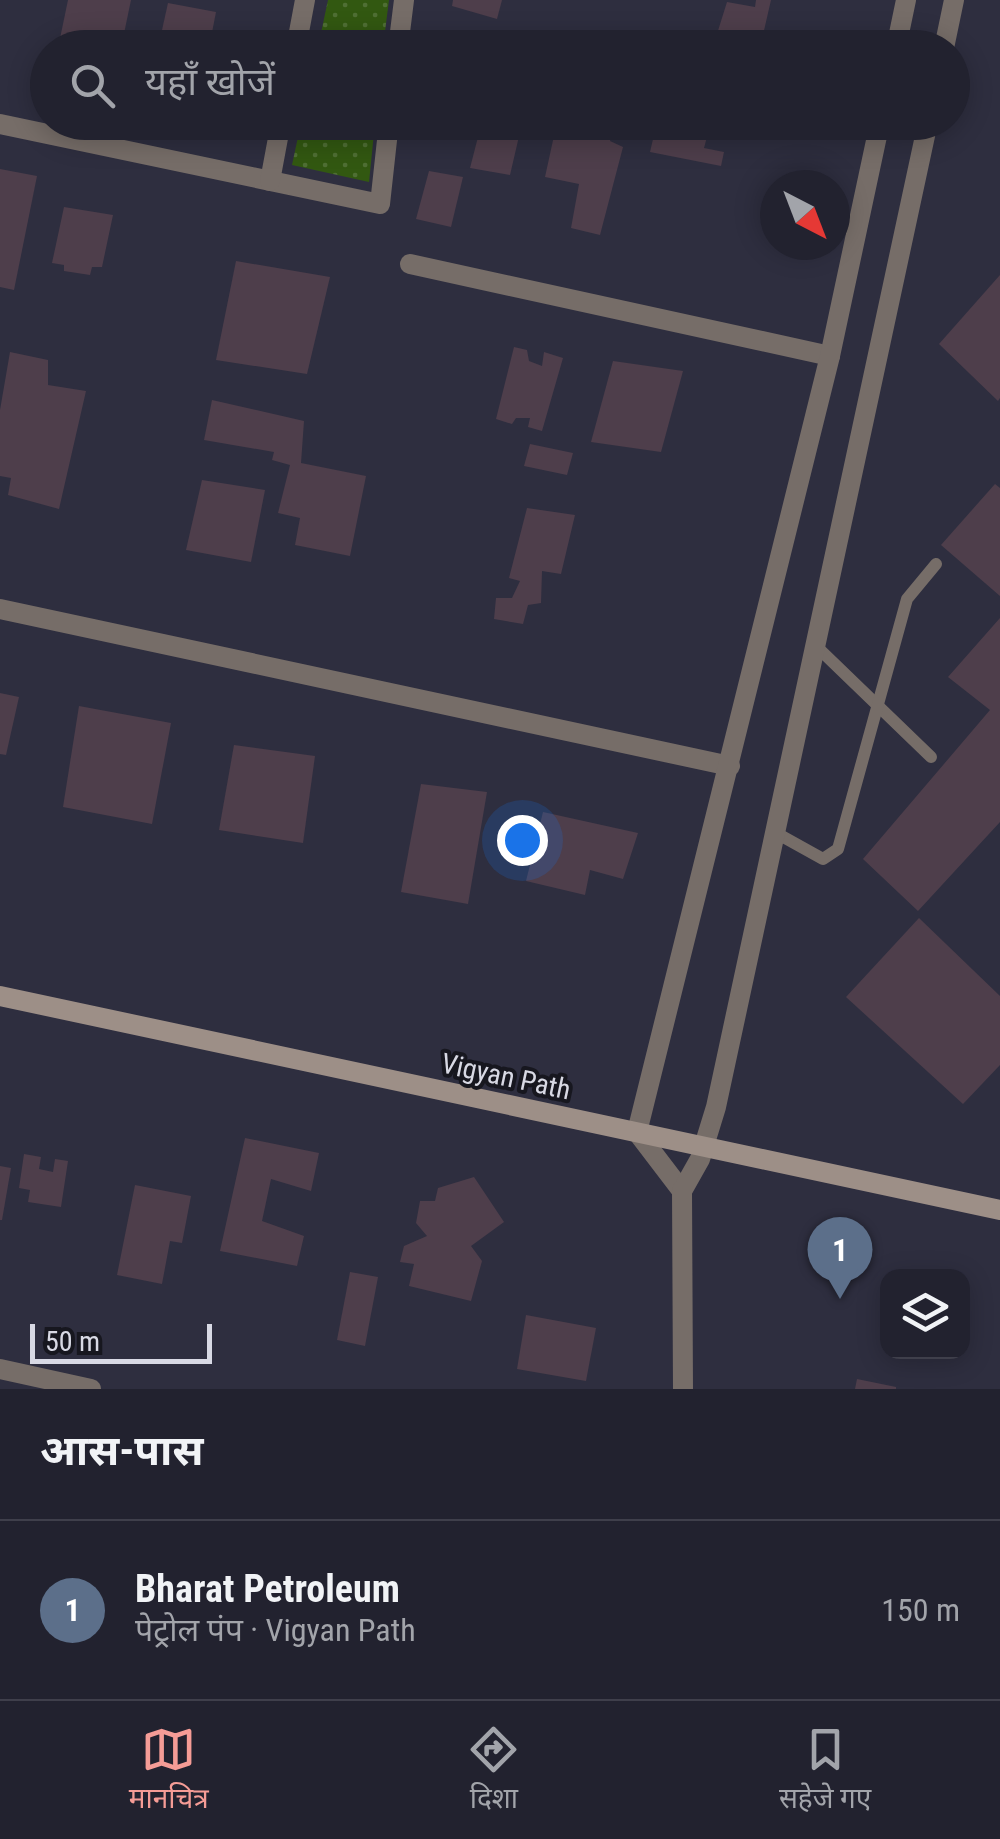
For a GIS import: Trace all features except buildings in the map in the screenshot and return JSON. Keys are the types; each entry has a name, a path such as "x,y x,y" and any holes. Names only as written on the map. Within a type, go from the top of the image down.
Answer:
{"main road":[{"name":"Vigyan Path","path":"0,996 1000,1210"}],"street":[{"path":"299,30 305,0"},
{"path":"400,30 404,0"},
{"path":"900,30 906,0"},
{"path":"948,30 954,0"},
{"path":"0,124 30,130"},
{"path":"76,140 380,204 388,140"},
{"path":"270,181 278,140"},
{"path":"682,1191 638,1132 830,356 876,140"},
{"path":"683,1389 682,1191 703,1148 778,834 924,140"},
{"path":"410,264 830,356"},
{"path":"0,608 730,766"},
{"path":"0,1369 91,1389"}],"lane":[{"path":"778,834 823,859 838,848 907,599 936,564"},
{"path":"816,645 931,758"}],"green space":[{"path":"328,0 389,0 385,30 322,30"},
{"path":"297,140 373,140 369,182 292,165"}],"place":[{"name":"Bharat Petroleum","path":"840,1299"}]}
